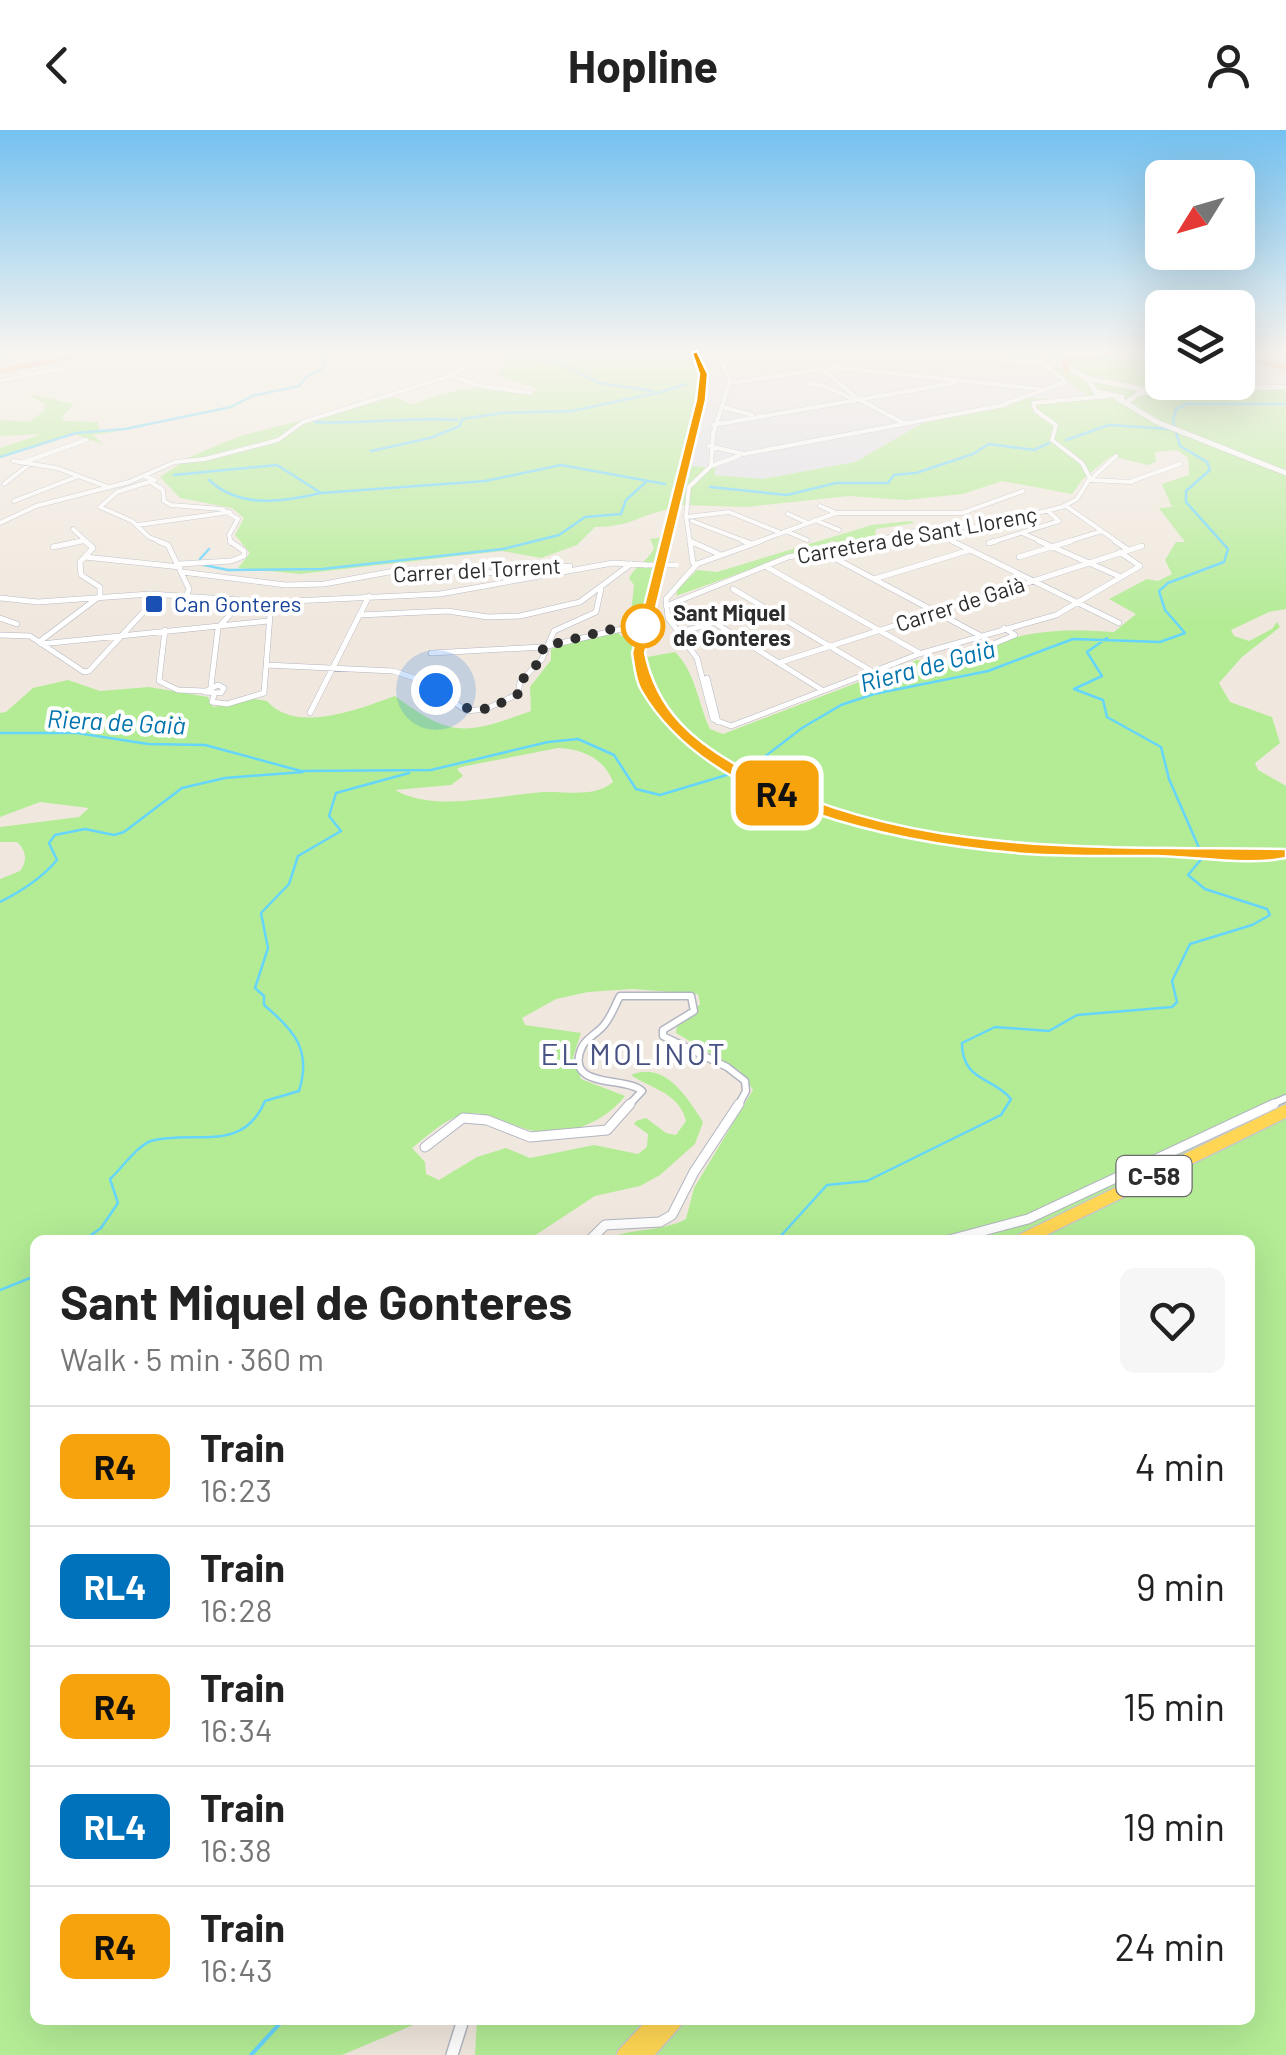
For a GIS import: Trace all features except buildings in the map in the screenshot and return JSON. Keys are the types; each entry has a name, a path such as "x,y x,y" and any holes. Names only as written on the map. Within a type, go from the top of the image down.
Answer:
{"main road":[{"name":"C-58","path":"1033,1235 1286,1115"},
{"name":"C-58","path":"1048,1235 1286,1115"},
{"path":"626,2055 653,2025"},
{"path":"644,2055 671,2025"}],"street":[{"path":"4,484 28,463 79,443"},
{"path":"0,523 48,502 154,478 175,462 205,459 267,443"},
{"path":"710,466 711,443"},
{"path":"690,568 689,487 710,466 744,454 804,443"},
{"path":"1056,443 1082,463 1090,480 1132,482 1180,464"},
{"path":"1209,443 1286,473"},
{"path":"710,446 744,454"},
{"name":"Carretera de Sant Llorenç","path":"666,606 788,558 930,530 984,526 1066,506 1116,456"},
{"path":"13,460 108,487"},
{"path":"14,502 79,476"},
{"path":"154,478 142,478 129,485 104,499 100,508 138,525 148,537 168,545 189,592 186,598"},
{"path":"84,557 180,568 232,562 244,556 244,551 231,543 229,535 238,519 230,512 171,505 164,501 154,478"},
{"path":"820,506 836,512 962,513 1023,491"},
{"path":"836,512 690,568 667,596 668,618 697,658 711,714 718,722 726,726 738,724 922,654 1056,615 1140,564 1102,530 1066,506"},
{"path":"138,525 173,518 209,520 230,512"},
{"path":"687,519 729,512 806,540"},
{"path":"989,544 1059,521 1048,512"},
{"path":"788,514 839,530"},
{"path":"696,519 752,544"},
{"path":"73,528 93,548 80,562 81,577 100,588 100,596"},
{"path":"930,530 1119,623"},
{"path":"1018,556 1102,530"},
{"path":"1022,533 1121,578"},
{"path":"54,546 85,540"},
{"path":"690,541 721,555"},
{"name":"Carrer de Gaià","path":"778,663 1142,546"},
{"path":"691,550 703,547"},
{"path":"874,579 970,550"},
{"path":"825,553 978,635"},
{"path":"360,615 447,611 512,617 573,604 601,589 631,564"},
{"path":"0,598 38,602 159,595 271,602 440,594 594,566 690,568"},
{"name":"Carrer del Torrent","path":"180,568 278,584 324,584 400,570 436,568 494,573 594,566"},
{"path":"765,566 922,654"},
{"path":"324,584 328,598"},
{"path":"266,665 381,670 414,677 462,709 481,710 518,694 520,682 542,659 548,637 572,619 596,612 601,589"},
{"path":"733,589 873,672"},
{"path":"0,635 30,636 84,672 94,669 159,595"},
{"path":"41,644 100,596"},
{"path":"310,713 369,596"},
{"path":"211,686 219,626 242,602"},
{"path":"204,691 211,686 224,688 214,695 212,702 221,704 264,693 271,602"},
{"path":"691,608 822,690"},
{"path":"678,633 764,608"},
{"path":"0,618 16,624"},
{"path":"41,644 268,621"},
{"path":"431,653 543,647 635,626"},
{"path":"991,645 1015,635 1004,628"},
{"path":"165,630 159,681 178,690 214,695"},
{"path":"424,1147 463,1118 487,1120 530,1137 607,1130 642,1091 636,1085 606,1084 588,1077 579,1061 582,1045 604,1024 620,996 691,996 694,1011 663,1030 663,1036 727,1067 745,1081 746,1090 734,1117 694,1171 674,1214 656,1223 605,1225 592,1235"},
{"path":"968,1235 1028,1219 1087,1194 1286,1098"},
{"path":"452,2055 461,2025"}],"shaded area":[{"path":"695,443 888,443 855,462 762,479 713,475 715,468 690,466"}],"green space":[{"path":"15,443 47,443 0,458 0,448"},
{"path":"224,443 686,443 670,509 618,525 595,527 577,545 541,558 502,551 300,574 238,568 250,553 235,535 244,518 232,508 180,498 160,477 192,456"},
{"path":"888,443 1286,443 1286,609 1269,612 1231,630 1234,636 1249,641 1277,622 1280,627 1242,657 1219,683 1230,702 1272,717 1280,743 1255,763 1258,770 1286,786 1286,850 1232,850 1234,856 1286,858 1286,2055 475,2055 477,2025 1255,2025 1255,1235 618,1235 686,1219 694,1188 753,1090 740,1071 676,1033 677,1026 700,1004 698,994 632,989 556,999 522,1018 525,1025 581,1033 573,1057 581,1079 625,1096 605,1115 567,1131 540,1132 481,1114 465,1114 443,1124 412,1148 425,1162 426,1174 439,1180 477,1157 506,1148 530,1158 594,1145 638,1154 647,1147 648,1134 634,1124 636,1121 646,1118 666,1133 676,1135 686,1121 671,1097 631,1075 654,1073 674,1084 703,1122 695,1144 660,1175 640,1186 595,1196 536,1235 30,1235 30,2025 413,2025 342,2055 0,2055 0,879 20,871 25,860 17,842 0,842 0,827 79,817 89,808 40,802 0,817 0,713 33,688 68,680 100,691 149,687 208,697 213,707 255,699 267,701 279,711 311,718 347,712 395,696 446,726 474,728 531,711 530,687 551,660 551,649 617,631 621,636 635,636 638,674 655,708 680,736 711,760 720,755 674,713 658,687 647,657 675,652 692,678 710,729 723,734 917,660 944,661 1032,634 1114,632 1136,614 1109,599 1147,579 1158,581 1172,574 1165,560 1176,542 1185,542 1159,508 1172,507 1162,484 1189,475 1188,458 1177,450 1155,452 1156,462 1148,465 1111,456 1082,480 1072,494 1002,481 963,494 905,500 849,496 746,507 682,505 690,466 716,468 714,475 762,479 855,462","holes":["558,748 591,756 613,782 589,792 544,792 448,802 411,797 395,790 451,785 463,776 457,769 461,767","777,788 871,818 967,836 1064,845 1163,848 1167,855 1043,853 963,846 885,831 771,793"]},
{"path":"915,523 876,529 875,536 849,544 831,541 826,545 830,549 788,556 676,596 697,570 717,572 872,525"},
{"path":"662,537 639,622 630,622 634,585 629,578 654,548 650,539"}],"waterway":[{"path":"0,457 45,443"},
{"path":"371,451 408,443"},
{"path":"710,487 787,495 836,483 888,483 894,475 916,473 973,454 989,444 1034,450 1049,443"},
{"name":"Riera de Gaià","path":"1104,640 1160,642 1185,633 1165,610 1159,591 1168,583 1224,562 1228,549 1186,502 1186,491 1210,470 1207,462 1179,443"},
{"path":"174,475 277,465 321,493"},
{"path":"321,493 485,481 561,465 665,484"},
{"path":"209,480 234,496 262,501 321,493"},
{"path":"204,565 228,570 322,569 503,549 559,535 585,517 621,514 626,500 647,481"},
{"path":"200,559 209,549"},
{"name":"Riera de Gaià","path":"0,733 77,733 148,744 205,745 301,771 431,770 548,742 578,739 614,755 636,789 660,795 750,768 802,728 841,705 874,694 988,671 1073,639 1104,640"},
{"path":"782,1235 827,1185 867,1181 1001,1115 1011,1099 973,1072 963,1056 962,1043 995,1027 1049,1031 1077,1015 1172,1007 1177,1002 1172,981 1190,944 1252,925 1270,915 1267,909 1205,889 1188,875 1203,857 1169,779 1161,747 1107,717 1103,700 1074,689 1102,676 1087,652 1104,640"},
{"path":"0,902 31,884 57,860 49,843 55,835 85,829 114,835 124,832 182,788 225,778 303,772"},
{"path":"91,1235 101,1228 118,1203 110,1179 146,1143 230,1134 255,1118 265,1101 299,1091 303,1064 298,1042 264,1005 264,996 255,988 268,948 261,913 289,884 298,856 341,831 329,816 336,793 409,773"},
{"path":"0,1290 30,1278"},
{"path":"251,2055 278,2025"}],"railway":[{"path":"689,443 638,653 642,673 658,706 697,746 793,799 860,822 929,838 1071,853 1286,854"}],"train":[{"name":"R4","path":"690,443 638,653 646,687 664,716 714,759 772,791 814,808 933,838 1070,851 1286,854"}],"place":[{"name":"Can Gonteres","path":"154,604"},
{"name":"Sant Miquel de Gonteres","path":"643,626"}],"district":[{"name":"EL MOLINOT","path":"634,1055"}],"route":[{"path":"436,690 462,709 486,710 518,694 520,682 542,659 543,647 620,627 643,626"}]}
